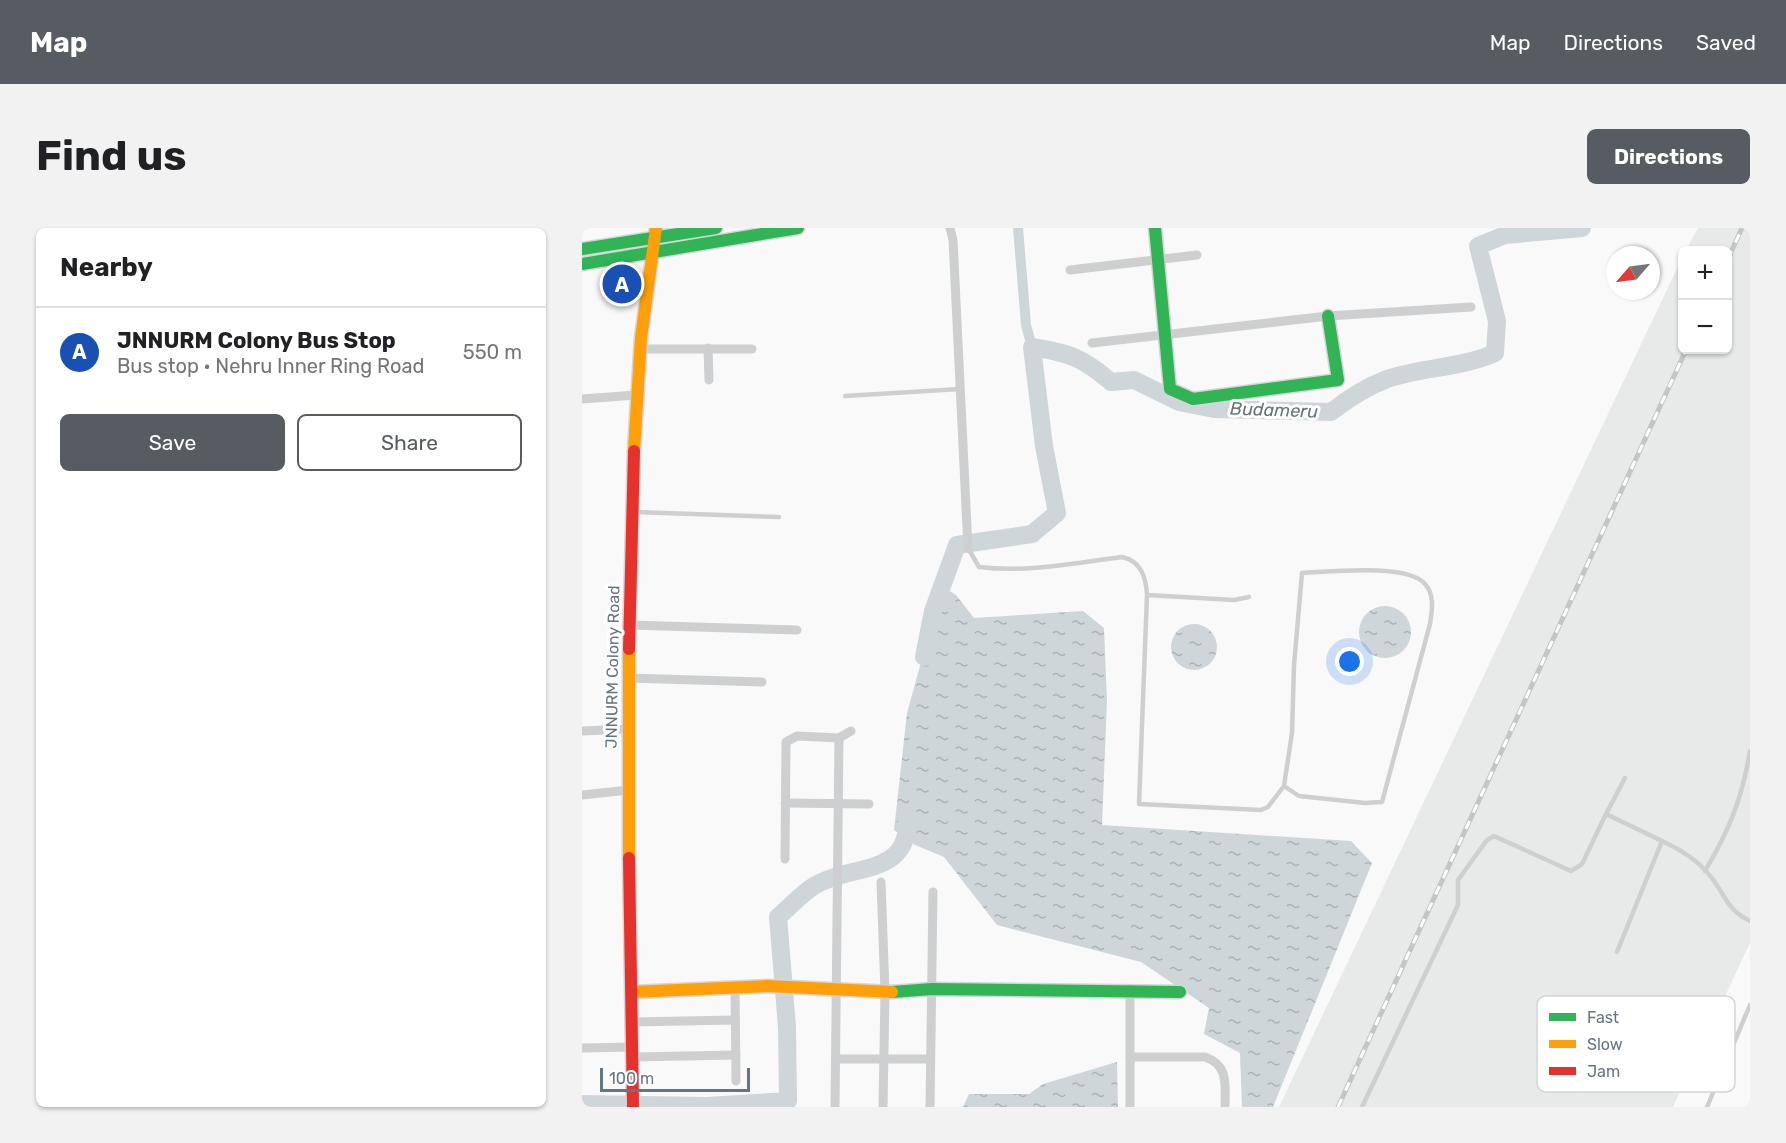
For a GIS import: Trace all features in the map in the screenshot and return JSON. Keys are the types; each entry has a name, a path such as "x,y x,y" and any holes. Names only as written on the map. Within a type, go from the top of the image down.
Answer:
{"street":[{"path":"582,249 655,233 716,228"},
{"path":"582,264 798,228"},
{"path":"950,228 969,530 968,548"},
{"path":"1155,228 1167,333 1170,389 1193,399 1338,380 1328,316"},
{"name":"JNNURM Colony Road","path":"633,1102 627,729 629,625 636,395 655,233"},
{"path":"1070,270 1197,255"},
{"path":"1092,343 1328,316 1472,306"},
{"path":"708,348 709,380"},
{"path":"642,349 752,350"},
{"path":"582,399 636,395"},
{"path":"629,625 797,630"},
{"path":"628,678 762,682"},
{"path":"582,730 627,729"},
{"path":"785,859 786,742 797,736 838,738 851,731"},
{"path":"835,1107 838,738"},
{"path":"582,795 628,790"},
{"path":"785,803 869,804"},
{"path":"881,882 885,992 883,1107"},
{"path":"930,1107 933,892"},
{"path":"632,992 766,986 885,992 932,989 1130,989 1180,992"},
{"path":"735,987 736,1081"},
{"path":"1130,989 1130,1107"},
{"path":"632,1022 735,1020"},
{"path":"582,1048 736,1055"},
{"path":"1130,1056 1205,1057 1215,1061 1226,1077 1225,1107"},
{"path":"836,1059 930,1059"}],"lane":[{"path":"845,396 960,389"},
{"path":"632,512 779,517"},
{"path":"968,548 979,567 988,568 1018,569 1122,557 1132,559 1144,577 1147,595 1139,804 1261,810 1268,807 1284,786 1292,733 1294,665 1302,573 1393,572 1413,575 1425,584 1433,604 1382,802 1365,803 1299,795 1284,786"},
{"path":"1147,595 1234,600 1249,597"},
{"path":"1705,871 1734,819 1743,791 1750,750"},
{"path":"1362,1107 1458,904 1458,880 1487,840 1494,836 1571,871 1582,864 1625,778"},
{"path":"1606,814 1694,859 1734,912 1750,921"},
{"path":"1617,952 1662,841"},
{"path":"1735,1041 1750,1005"},
{"path":"1707,1107 1713,1092"}],"shaded area":[{"path":"1698,228 1750,228 1750,943 1725,996 1537,996 1537,1092 1680,1092 1673,1107 1279,1107 1678,266 1678,354 1732,354 1732,246 1688,246"}],"water":[{"path":"942,586 956,595 974,618 1083,611 1104,628 1107,701 1102,825 1351,841 1372,863 1273,1107 1242,1107 1240,1053 1204,1034 1209,1008 1141,962 997,925 944,857 915,845 894,830 907,713"},
{"path":"1385,606 1399,610 1407,618 1411,632 1407,646 1399,654 1385,658 1371,654 1363,646 1359,632 1363,618 1371,610"},
{"path":"1199,624 1211,630 1216,638 1216,656 1211,664 1203,669 1189,670 1177,664 1172,656 1171,642 1177,630 1185,625"},
{"path":"1117,1062 1118,1107 963,1107 969,1094 1029,1094 1043,1084"}],"waterway":[{"name":"Budameru","path":"1018,228 1026,325 1032,347"},
{"name":"Budameru","path":"924,657 933,611 957,545 1032,534 1057,513 1044,446 1032,347 1074,357 1111,382 1134,380 1179,402 1214,409 1331,412 1358,393 1387,379 1469,362 1495,353 1497,321 1478,246 1505,235 1582,228"},
{"path":"582,1104 707,1106 788,1101 787,1027 778,917 814,886 829,879 876,866 890,859 900,849 906,835 907,815"}],"railway":[{"path":"1732,250 1742,228"},
{"path":"1338,1107 1684,354"}],"traffic: fast":[{"path":"582,249 716,228"},
{"path":"582,264 798,228"},
{"path":"1155,228 1170,389 1193,399 1338,380 1328,316"},
{"path":"892,992 932,989 1180,992"}],"traffic: slow":[{"path":"634,451 641,338 656,228"},
{"path":"629,649 629,858"},
{"path":"632,992 767,986 892,992"}],"traffic: jam":[{"path":"629,649 634,451"},
{"path":"629,858 633,1107"}],"place":[{"name":"JNNURM Colony Bus Stop","path":"622,284"}]}
